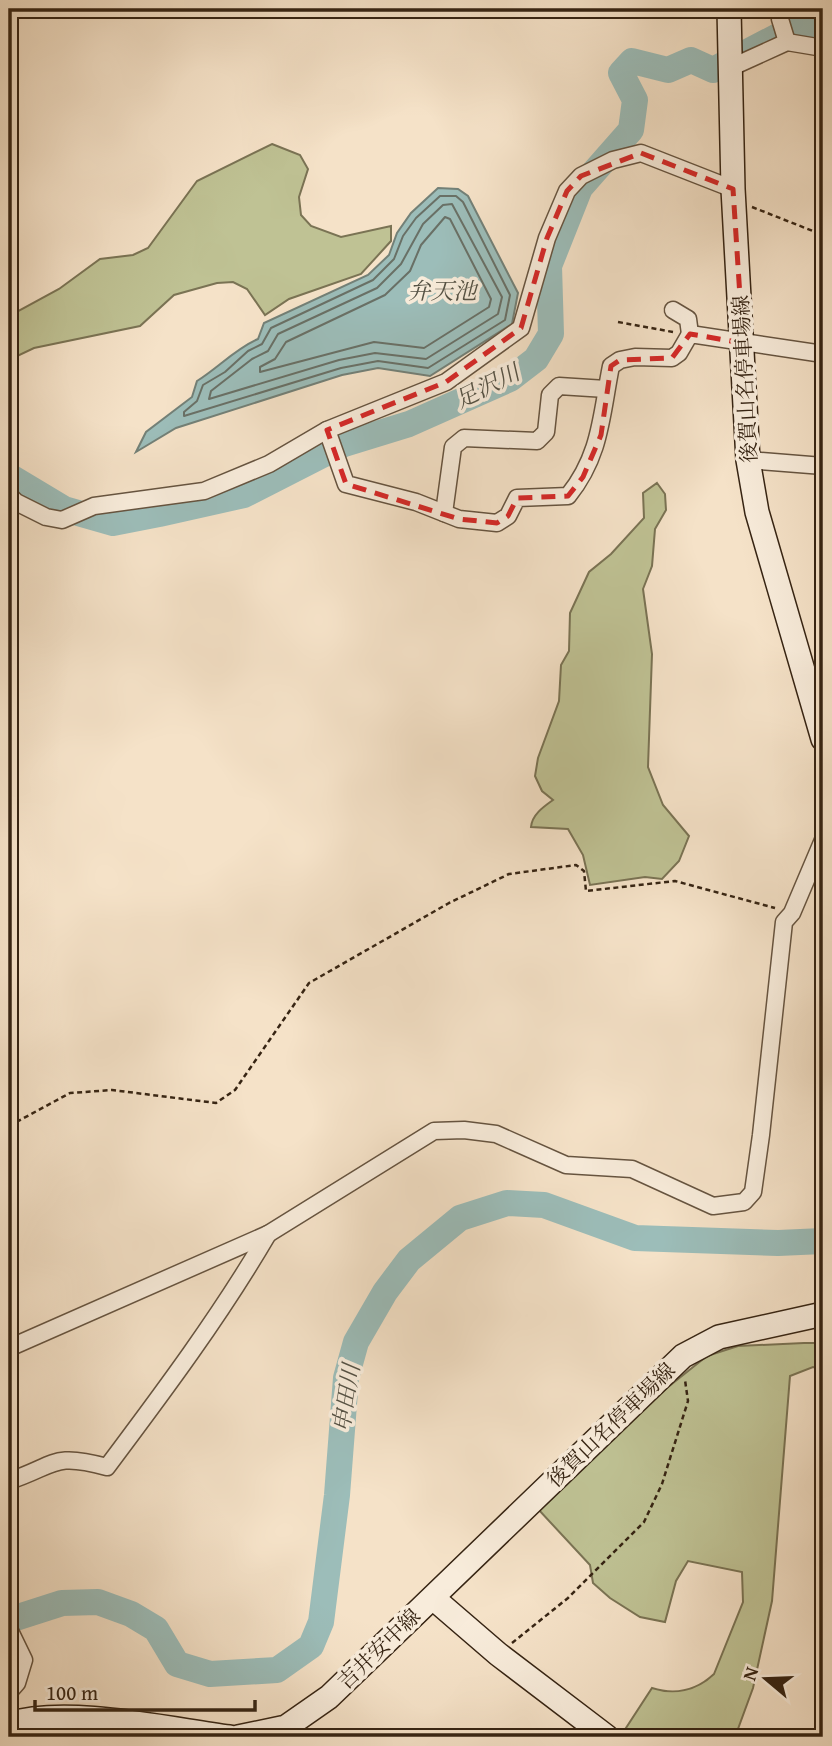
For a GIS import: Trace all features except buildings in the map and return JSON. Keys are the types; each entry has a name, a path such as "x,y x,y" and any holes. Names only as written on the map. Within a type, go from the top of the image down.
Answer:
{"main road":[{"name":"後賀山名停車場線","path":"729,9 748,460 757,512 823,739"},
{"name":"後賀山名停車場線","path":"433,1598 683,1356 719,1337 823,1314"},
{"name":"吉井安中線","path":"238,1737 286,1727 329,1697 433,1598 498,1654 604,1737"},
{"path":"9,1724 28,1718 109,1721 229,1737"}],"street":[{"path":"781,14 787,41"},
{"path":"732,66 787,41 823,48"},
{"path":"9,495 16,502 46,517 62,520 94,506 204,491 270,464 327,430 446,382 521,328 547,238 567,191 580,176 613,159 641,153 739,197"},
{"path":"327,430 346,484 416,502 459,519 497,523 508,516 517,498 568,496 583,477 601,435 611,366 620,360 672,358 679,353 688,319 673,310"},
{"path":"685,334 823,354"},
{"path":"444,513 453,447 464,438 537,441 546,432 550,395 559,386 606,389"},
{"path":"748,460 823,466"},
{"path":"9,1348 268,1234 434,1131 496,1134 566,1165 632,1169 713,1206 744,1202 753,1192 784,922 792,913 823,840"},
{"path":"9,1481 52,1461 78,1459 107,1467 214,1322 268,1234"},
{"path":"9,1692 17,1683 24,1660 12,1635"}],"path":[{"path":"739,197 823,235"},
{"path":"618,322 685,334"},
{"path":"9,1126 69,1093 112,1090 215,1103 235,1090 309,983 449,903 509,874 576,865 584,871 586,891 675,881 792,913"},
{"path":"498,1654 568,1598 643,1522 662,1484 688,1401 683,1356"}],"highlighted area":[{"path":"641,153 733,189 743,343 690,334 672,358 620,360 611,366 601,435 583,477 568,496 517,498 508,516 497,523 459,519 346,484 327,430 446,382 521,328 547,238 567,191 581,176"}],"green space":[{"path":"272,144 300,155 308,169 299,197 301,215 311,226 341,237 391,226 391,241 361,274 289,299 265,315 247,289 233,282 217,283 174,295 140,326 34,348 9,360 9,316 59,289 100,259 133,255 148,248 197,181"},
{"path":"657,483 665,494 666,510 655,529 652,566 643,589 652,654 648,767 663,805 689,836 679,861 662,879 645,877 590,885 583,855 568,829 531,827 536,815 553,800 542,791 535,776 538,758 559,701 561,665 569,651 570,613 589,572 611,554 644,518 643,493"},
{"path":"823,1343 823,1369 813,1367 790,1376 772,1601 753,1688 735,1737 632,1737 624,1731 652,1688 684,1690 700,1684 714,1674 743,1602 742,1572 688,1561 676,1581 665,1622 640,1617 610,1598 593,1583 590,1565 538,1509 658,1395 707,1356 738,1346"}],"water":[{"name":"弁天池","path":"438,188 458,189 468,196 518,293 512,324 430,376 378,368 342,375 176,428 136,452 146,432 192,397 197,381 258,339 264,323 368,275 389,255 397,233 411,213"}],"waterway":[{"name":"足沢川","path":"9,476 64,509 113,523 244,495 344,444 409,424 510,379 536,359 551,334 549,266 580,188 631,130 635,100 621,73 632,61 668,70 691,60 713,70 795,27 823,30"},
{"name":"申田川","path":"9,1620 62,1603 98,1602 131,1614 156,1629 177,1664 210,1674 277,1670 311,1646 321,1622 337,1495 346,1378 356,1342 385,1292 409,1260 460,1218 507,1203 544,1205 635,1238 778,1243 823,1241"}]}
